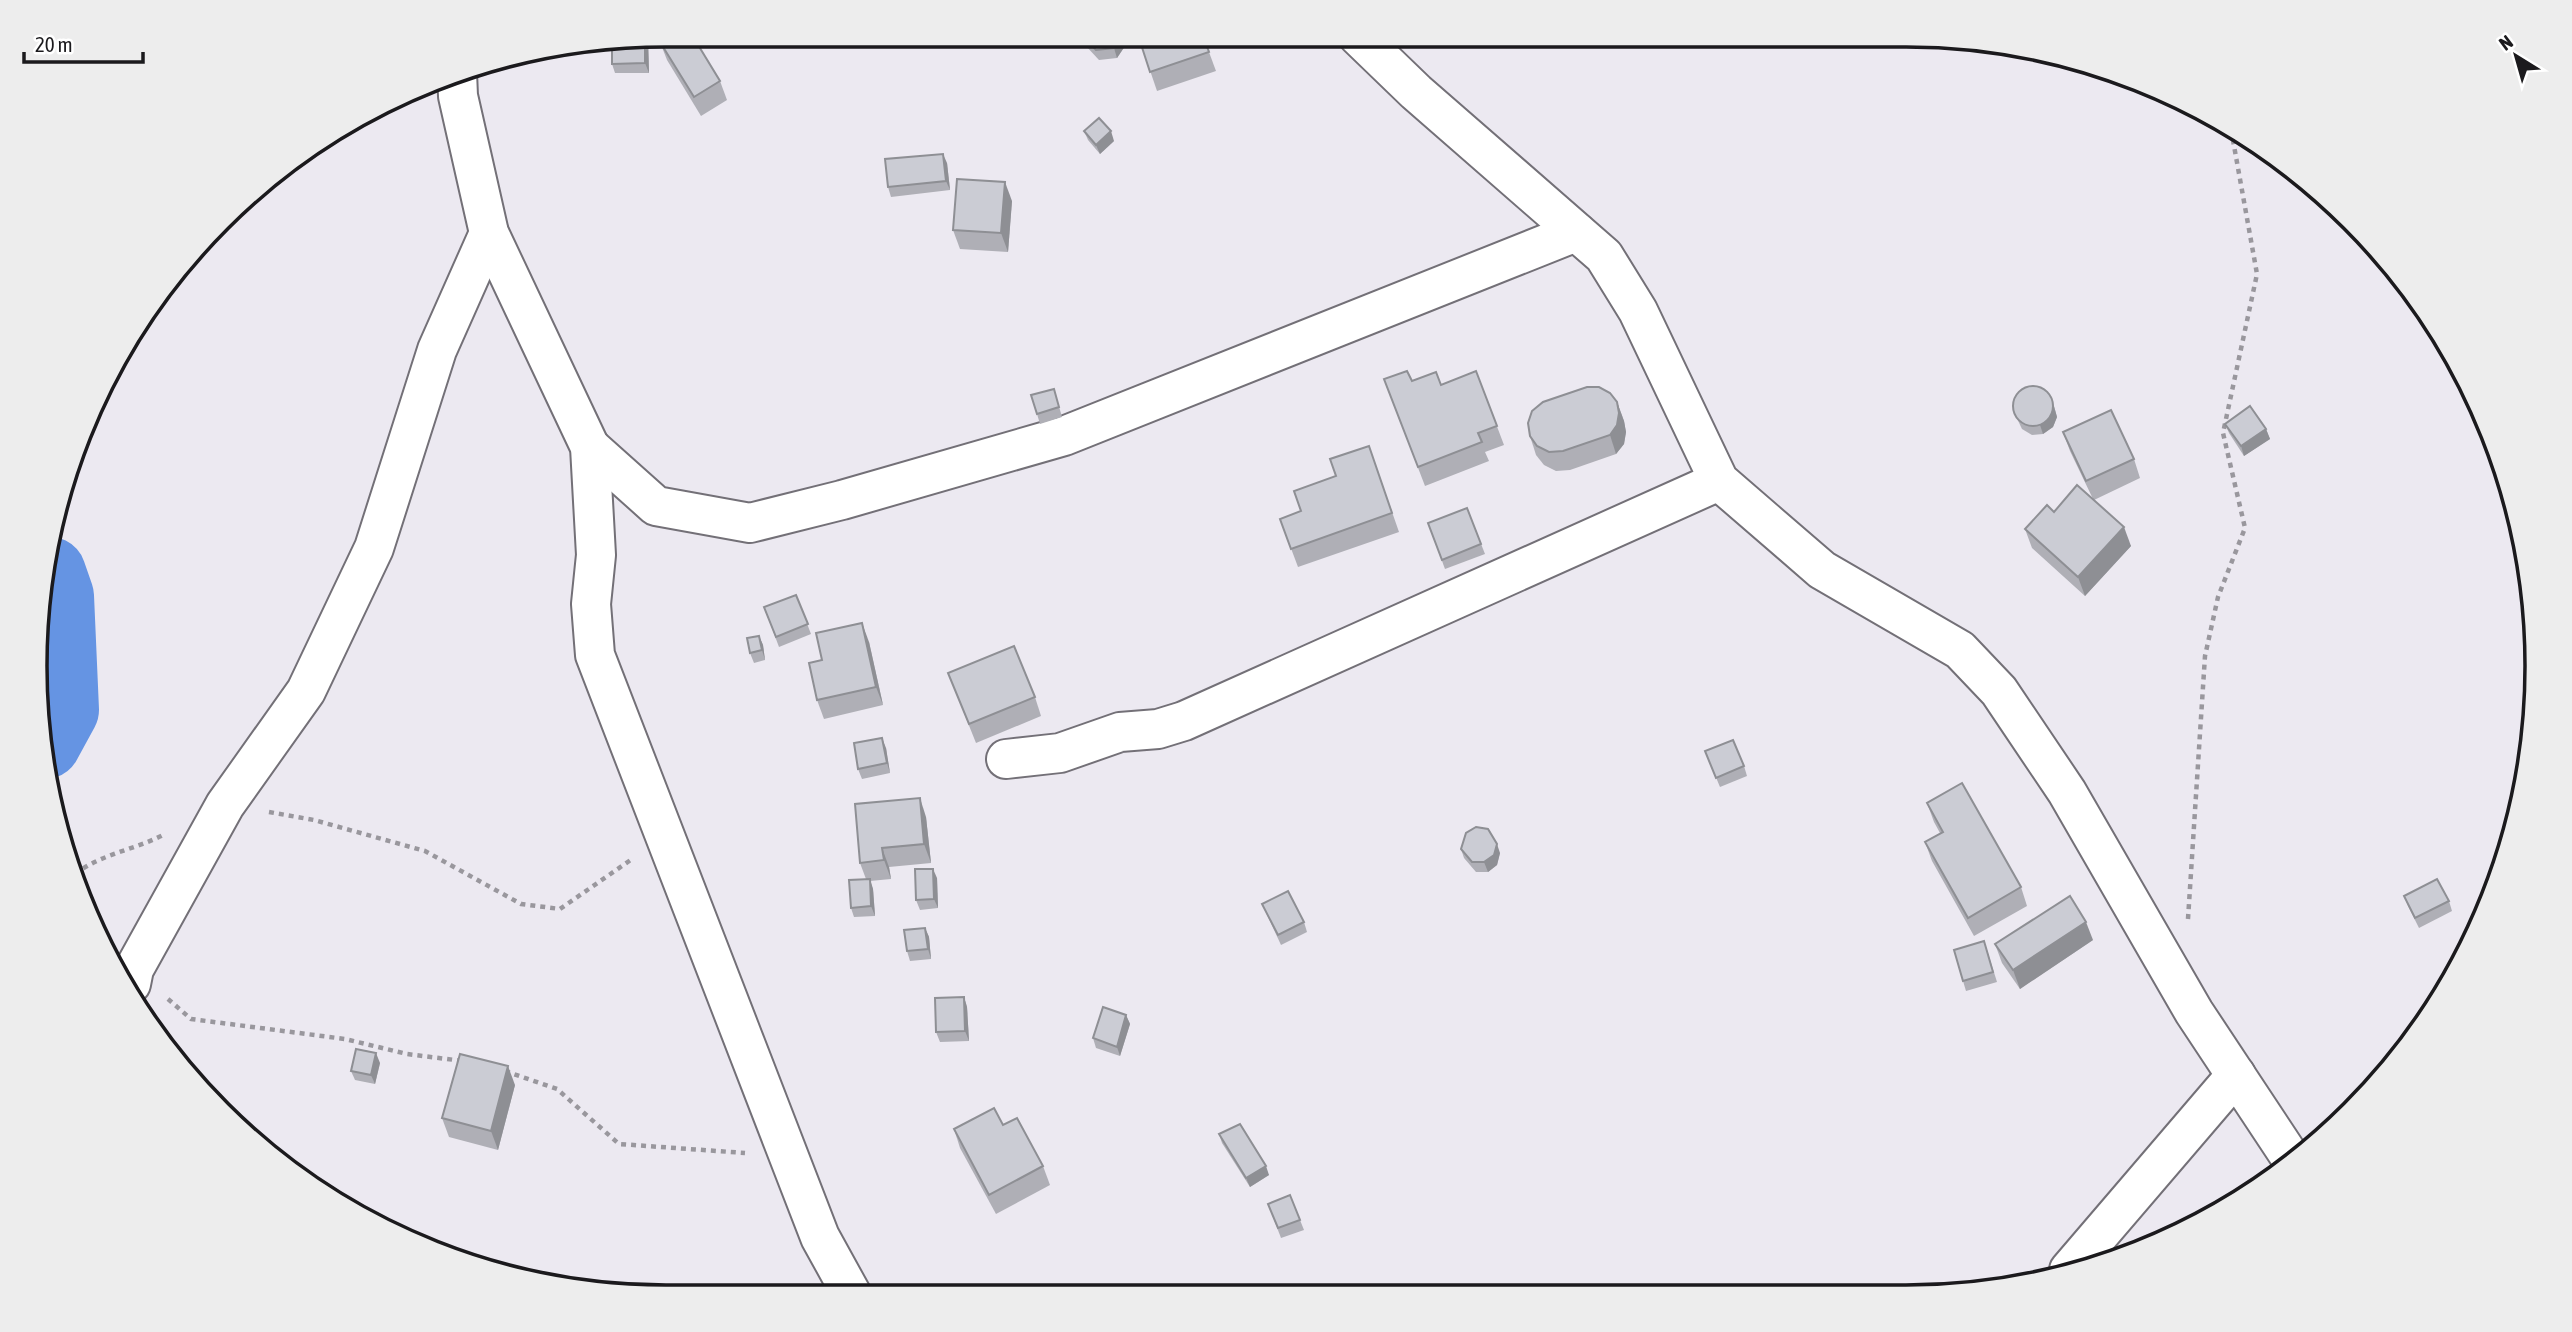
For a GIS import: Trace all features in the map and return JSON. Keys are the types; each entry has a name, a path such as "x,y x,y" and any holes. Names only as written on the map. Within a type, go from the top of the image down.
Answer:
{"street":[{"path":"1369,47 1416,92 1604,256 1638,311 1719,481 1822,570 1960,650 1999,691 2067,792 2194,1012 2288,1153"},
{"path":"457,84 489,233 590,447 596,555 591,604 595,654 820,1237 846,1285"},
{"path":"590,447 656,506 750,523 842,500 1064,436 1576,232"},
{"path":"132,977 225,805 306,691 374,548 437,351 489,233"},
{"path":"1006,759 1060,753 1089,746 1120,732 1158,729 1184,721 1719,481"},
{"path":"2077,1261 2236,1075"}],"path":[{"path":"2187,929 2205,656 2218,597 2245,528 2223,433 2257,274 2233,141"},
{"path":"225,805 314,820 425,852 521,904 560,909 666,835"},
{"path":"81,869 93,860 140,847 164,835"},
{"path":"132,977 191,1018 345,1040 407,1054 470,1062"},
{"path":"495,1068 557,1089 619,1144 788,1156"}],"building":[{"path":"663,47 699,47 720,81 694,97"},
{"path":"1093,47 1115,47 1114,48 1096,50"},
{"path":"1142,47 1207,47 1209,52 1150,72"},
{"path":"645,48 645,63 612,64 612,50"},
{"path":"1099,118 1111,131 1096,145 1084,131"},
{"path":"943,154 946,181 888,187 885,159"},
{"path":"957,179 1005,182 1001,233 953,230"},
{"path":"1407,371 1412,381 1436,372 1441,385 1476,371 1497,426 1478,433 1482,442 1418,467 1384,379"},
{"path":"2033,386 2047,392 2053,406 2047,420 2033,426 2019,420 2013,406 2019,392"},
{"path":"1587,387 1599,387 1610,393 1617,402 1617,425 1610,435 1563,451 1549,452 1537,446 1530,436 1528,423 1532,411 1543,402"},
{"path":"1054,389 1059,407 1037,414 1031,395"},
{"path":"2250,406 2266,429 2241,446 2225,424"},
{"path":"2111,410 2134,459 2086,481 2063,432"},
{"path":"1369,446 1392,513 1291,549 1280,519 1301,511 1294,491 1336,476 1330,459"},
{"path":"2077,485 2124,527 2078,577 2025,529 2047,505 2054,512"},
{"path":"1467,508 1481,544 1442,560 1428,523"},
{"path":"796,595 808,624 776,637 764,607"},
{"path":"862,623 876,687 817,700 809,663 822,660 816,633"},
{"path":"759,636 762,650 750,653 747,638"},
{"path":"1014,646 1035,697 969,724 948,673"},
{"path":"882,738 887,763 858,769 854,743"},
{"path":"1733,740 1744,766 1716,778 1705,751"},
{"path":"1962,783 2021,887 1968,918 1925,842 1943,832 1927,803"},
{"path":"920,798 924,844 882,848 884,860 860,863 855,804"},
{"path":"1476,827 1488,829 1497,844 1494,855 1484,862 1472,862 1461,849 1466,833"},
{"path":"915,869 933,869 934,899 916,900"},
{"path":"870,879 871,906 851,908 849,880"},
{"path":"2437,879 2449,901 2415,918 2404,896"},
{"path":"1288,891 1304,922 1278,935 1262,904"},
{"path":"2070,896 2086,922 2013,970 1995,944"},
{"path":"925,928 928,949 907,951 904,930"},
{"path":"1984,941 1993,972 1963,981 1954,950"},
{"path":"964,997 965,1031 936,1032 935,998"},
{"path":"1103,1007 1126,1015 1117,1047 1093,1038"},
{"path":"356,1049 376,1053 371,1075 351,1071"},
{"path":"460,1054 508,1066 491,1131 442,1118"},
{"path":"994,1108 1003,1125 1017,1118 1043,1166 989,1195 954,1129"},
{"path":"1240,1124 1266,1166 1246,1178 1219,1134"},
{"path":"1290,1195 1300,1220 1278,1228 1268,1204"}],"waterway":[{"path":"51,731 63,710 58,596 53,583"}]}
